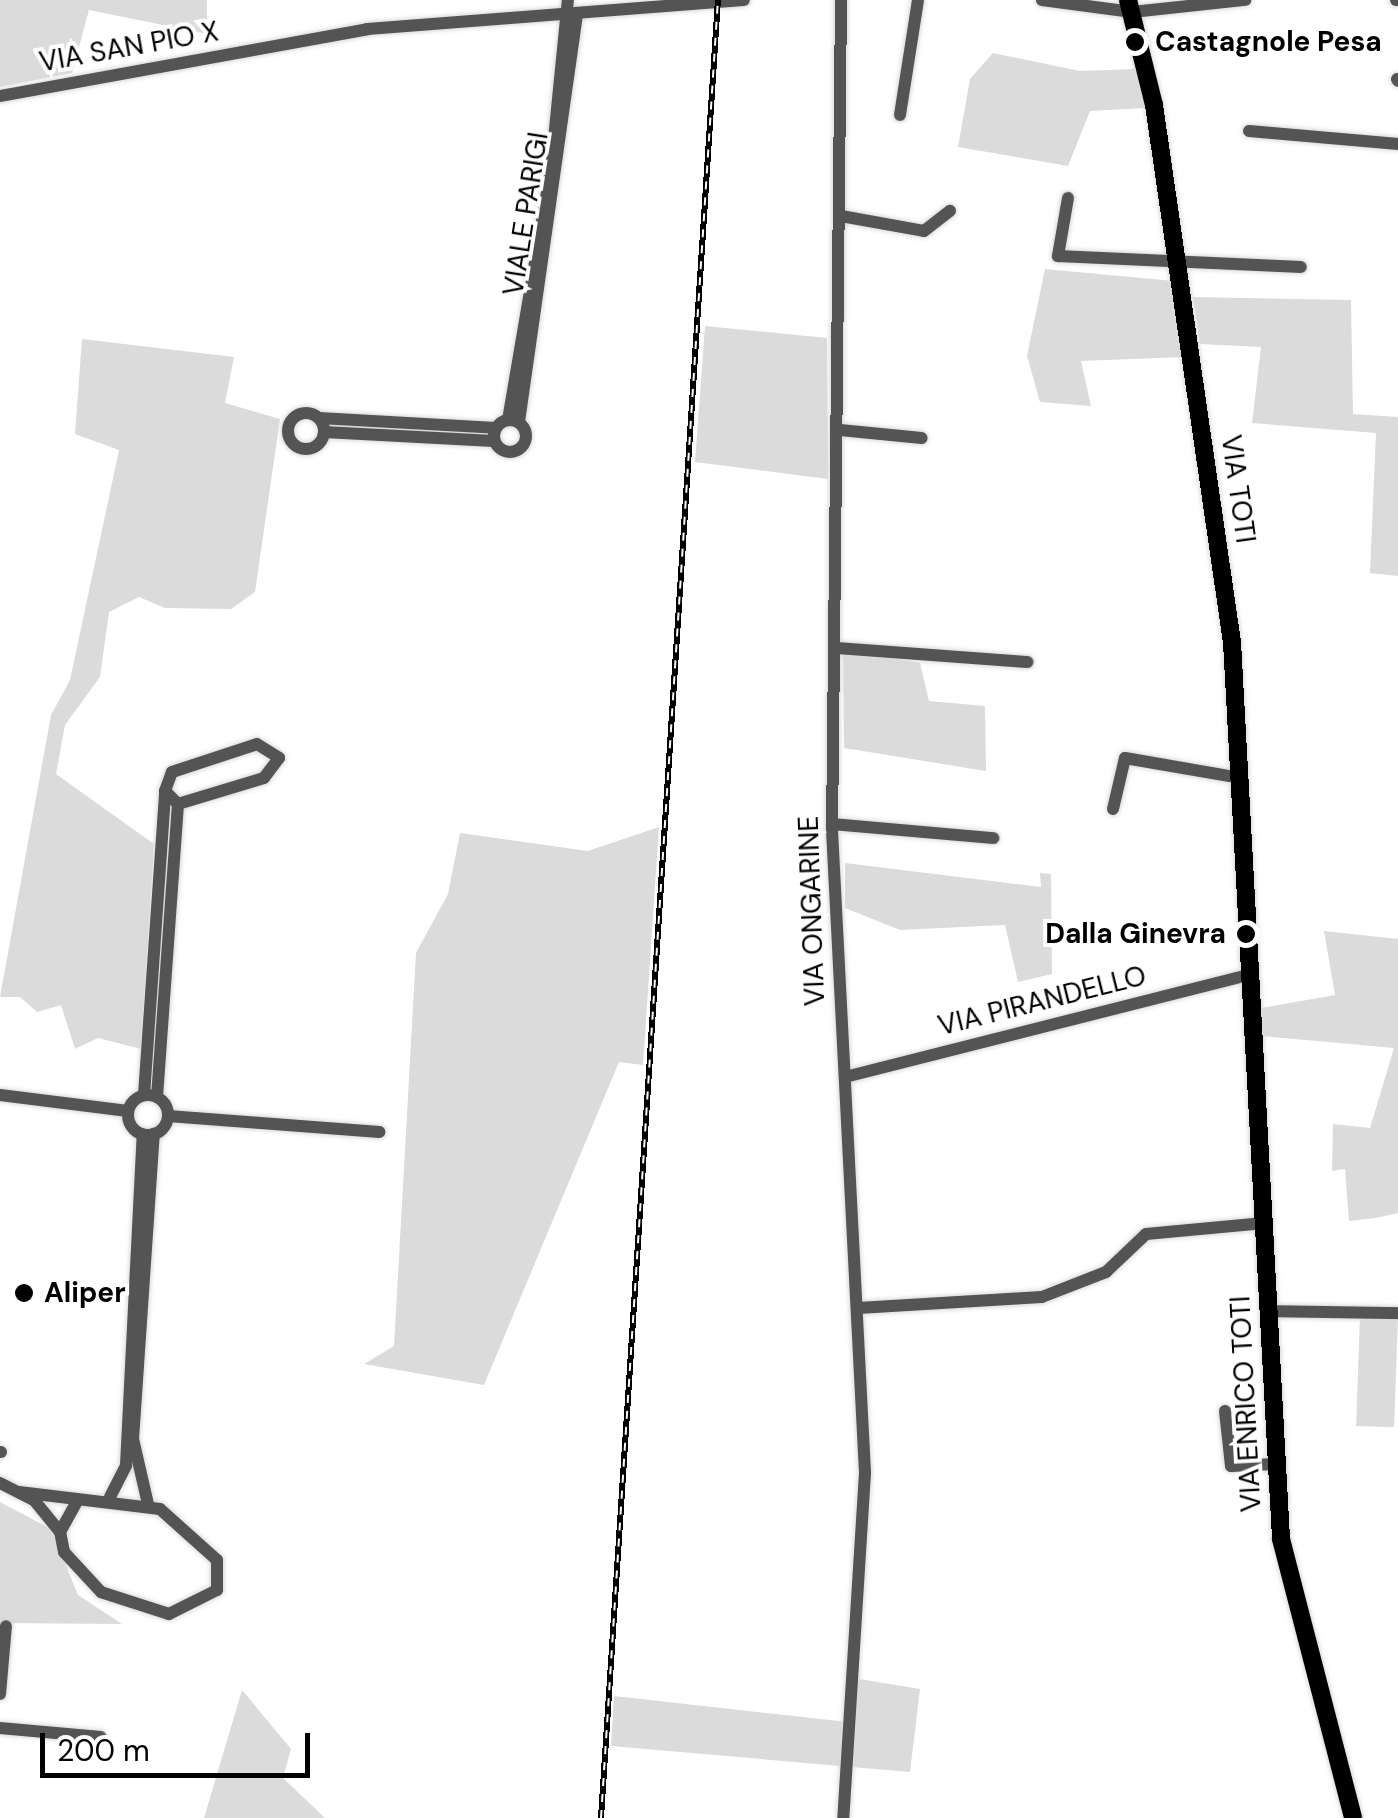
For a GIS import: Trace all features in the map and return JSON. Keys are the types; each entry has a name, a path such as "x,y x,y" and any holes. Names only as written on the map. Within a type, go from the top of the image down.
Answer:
{"main road":[{"name":"VIA TOTI","path":"1130,6 1178,268 1232,642 1252,976"},
{"name":"VIA ENRICO TOTI","path":"1252,976 1276,1464 1286,1572 1354,1818"}],"street":[{"path":"521,17 524,0"},
{"name":"VIA SAN PIO X","path":"0,96 367,28 521,17 570,9 744,0"},
{"name":"VIA ONGARINE","path":"840,0 840,430 832,824 865,1474 843,1818"},
{"path":"900,115 918,0"},
{"path":"1042,0 1130,6 1245,0"},
{"name":"VIALE PARIGI","path":"322,425 504,428 570,9"},
{"path":"1250,131 1398,144"},
{"path":"1068,198 1058,256 1178,268 1302,267"},
{"path":"841,216 924,231 950,211"},
{"path":"840,430 922,438"},
{"path":"836,648 1027,662"},
{"path":"178,804 264,778 278,752 257,744 178,769 165,791 151,1096 168,1116 379,1132"},
{"path":"1113,808 1125,758 1241,778"},
{"path":"165,791 178,804"},
{"path":"151,1096 178,804"},
{"path":"832,824 993,838"},
{"name":"VIA PIRANDELLO","path":"845,1077 1252,976"},
{"path":"0,1095 128,1111 151,1096"},
{"path":"128,1111 148,1134 133,1439 148,1504"},
{"path":"110,1497 126,1465 148,1134 168,1116"},
{"path":"858,1308 1042,1297 1106,1272 1146,1234 1264,1222"},
{"path":"1268,1311 1398,1314"},
{"path":"1225,1411 1231,1466 1276,1464"},
{"path":"0,1483 19,1492 78,1500 110,1497 148,1504 183,1523 217,1560 217,1590 192,1610 144,1612 100,1592 76,1572 60,1532 19,1492"},
{"path":"60,1532 78,1500"},
{"path":"0,1694 6,1626"},
{"path":"0,1728 100,1737"}],"shaded area":[{"path":"0,0 207,0 207,34 89,10 72,73 0,87"},
{"path":"993,53 1080,71 1137,69 1145,108 1090,111 1068,166 958,147 970,79"},
{"path":"1045,269 1174,281 1185,357 1081,361 1091,406 1040,402 1027,356"},
{"path":"1193,297 1351,300 1353,414 1398,417 1398,576 1370,573 1376,433 1252,423 1261,347 1200,344"},
{"path":"705,326 827,338 828,479 695,462"},
{"path":"82,339 234,357 225,403 280,419 255,592 231,609 165,608 139,597 109,612 100,677 65,725 56,774 154,844 141,1049 98,1038 75,1049 61,1005 37,1012 20,997 0,997 51,715 70,680 119,450 75,434"},
{"path":"843,649 920,663 929,701 985,706 986,771 844,748"},
{"path":"659,827 643,1065 619,1062 484,1385 364,1364 394,1346 416,953 448,894 460,833 588,851"},
{"path":"845,863 1041,887 1040,873 1051,874 1052,974 1018,982 1005,925 900,930 845,908"},
{"path":"1324,931 1398,939 1398,1213 1376,1218 1349,1221 1345,1169 1332,1171 1333,1124 1370,1128 1394,1048 1262,1036 1261,1008 1335,995"},
{"path":"1360,1316 1398,1317 1394,1427 1356,1426"},
{"path":"0,1502 51,1529 78,1595 122,1624 0,1623"},
{"path":"853,1678 920,1689 910,1772 611,1746 614,1696 848,1722"},
{"path":"242,1690 291,1749 283,1778 325,1818 204,1818"}],"railway":[{"path":"601,1818 718,0"}],"place":[{"name":"Castagnole Pesa","path":"1135,42"},
{"name":"Dalla Ginevra","path":"1246,934"},
{"name":"Aliper","path":"24,1293"}]}
